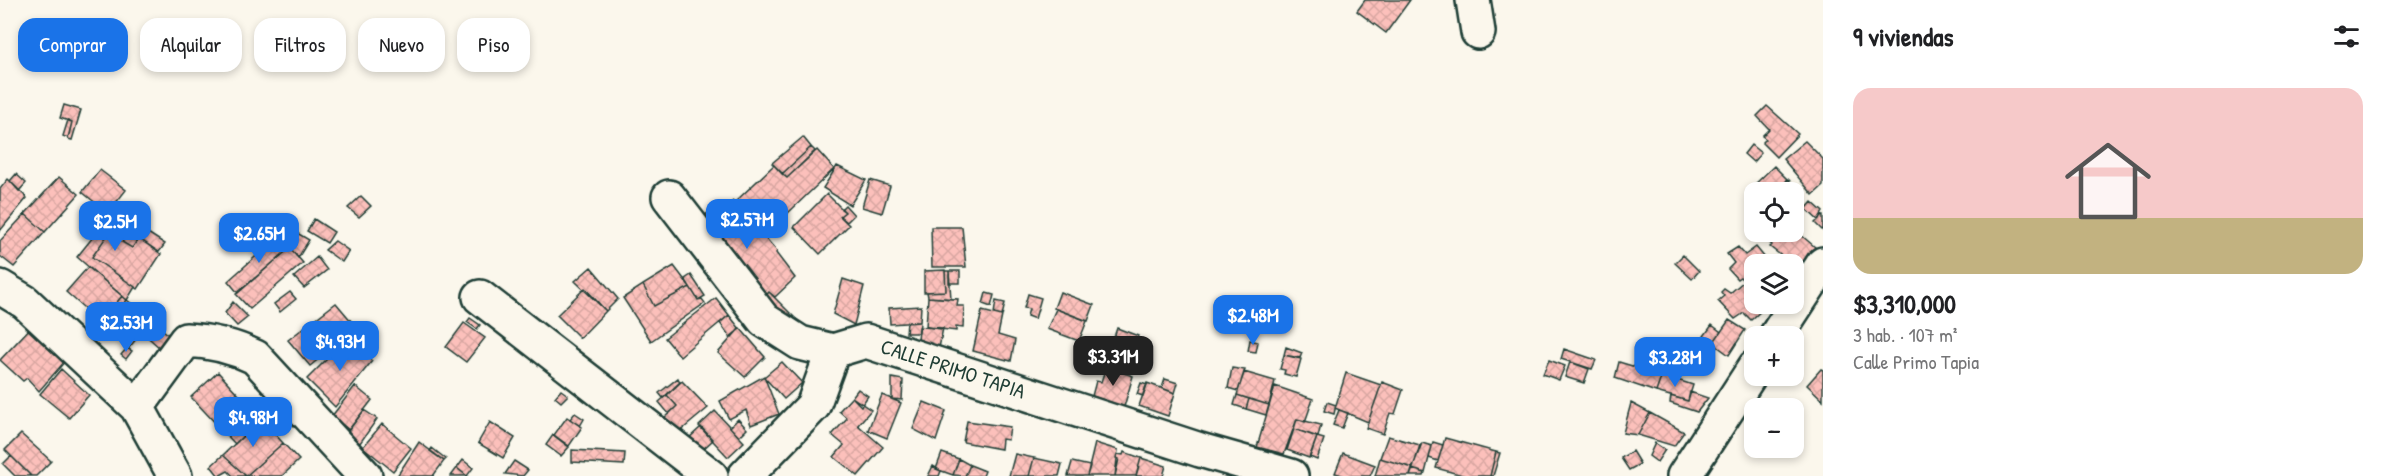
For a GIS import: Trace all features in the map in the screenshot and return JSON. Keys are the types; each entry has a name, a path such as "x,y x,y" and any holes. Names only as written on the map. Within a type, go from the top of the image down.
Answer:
{"street":[{"path":"1473,0 1478,32"},
{"path":"669,197 764,320 800,343 833,351 813,406 745,476"},
{"path":"1783,326 1823,264"},
{"path":"0,287 25,302 137,407 175,476"},
{"path":"480,297 711,476"},
{"path":"137,407 186,340 208,341 234,347 255,357 365,476"},
{"name":"CALLE PRIMO TAPIA","path":"833,351 866,341 1200,450 1291,476"},
{"path":"1684,476 1744,384"}],"building":[{"path":"1365,0 1410,0 1386,33 1357,11"},
{"path":"64,105 81,110 72,140 68,139 72,122 60,118"},
{"path":"1767,106 1798,134 1776,157 1762,143 1766,139 1762,136 1769,129 1757,116"},
{"path":"68,120 72,122 68,138 63,136"},
{"path":"803,137 811,147 782,174 772,163"},
{"path":"1805,141 1823,159 1823,186 1813,195 1783,159"},
{"path":"1751,145 1761,153 1753,162 1744,154"},
{"path":"811,147 815,151 787,178 782,174"},
{"path":"817,150 834,169 763,237 735,202 774,165 787,178"},
{"path":"837,166 866,180 850,205 823,188"},
{"path":"1774,166 1788,180 1786,182 1757,182"},
{"path":"100,170 126,190 108,213 82,192"},
{"path":"16,174 26,183 19,191 10,181"},
{"path":"59,177 79,194 45,232 25,214"},
{"path":"8,179 27,198 0,231 0,189"},
{"path":"870,180 890,186 882,213 862,207"},
{"path":"827,194 845,212 840,216 849,225 820,254 794,227"},
{"path":"361,196 371,206 359,217 348,208"},
{"path":"733,201 777,251 776,253 795,278 775,297 769,292 764,298 697,223 712,209 718,215"},
{"path":"1812,202 1823,212 1818,220 1806,209"},
{"path":"845,205 854,215 847,222 840,216 845,212 841,209"},
{"path":"114,211 165,244 159,252 116,223 92,257 135,287 127,300 77,257"},
{"path":"25,214 45,232 14,267 0,256 0,241"},
{"path":"1823,216 1823,231 1815,223"},
{"path":"314,219 334,232 327,243 307,231"},
{"path":"116,223 161,254 138,289 92,257","holes":["127,235 137,241 132,248 122,242"]},
{"path":"931,227 962,227 966,267 932,267"},
{"path":"292,230 309,240 298,258 285,243"},
{"path":"127,235 137,241 132,248 122,242"},
{"path":"279,236 290,248 238,293 228,281"},
{"path":"1804,238 1815,247 1804,261 1804,254 1779,254 1770,247 1772,245 1768,242 1804,242"},
{"path":"335,241 349,251 342,262 325,250"},
{"path":"1738,247 1744,254 1744,281 1740,277 1737,279 1728,269 1734,263 1727,254"},
{"path":"1756,247 1762,254 1746,254"},
{"path":"290,248 303,263 250,309 236,294"},
{"path":"1683,255 1699,271 1692,279 1675,263"},
{"path":"317,257 327,270 304,288 294,277"},
{"path":"674,266 690,287 654,306 643,285"},
{"path":"88,267 122,296 100,322 66,292"},
{"path":"591,267 618,299 606,311 575,281"},
{"path":"945,270 946,291 924,292 924,271"},
{"path":"945,271 949,271 951,299 928,297 927,292 946,291"},
{"path":"949,271 960,271 960,283 949,283"},
{"path":"691,275 705,296 698,300 685,279"},
{"path":"843,279 864,286 854,325 833,314"},
{"path":"1744,281 1744,313 1735,319 1718,301 1724,296 1721,292 1724,289 1730,293"},
{"path":"643,285 654,306 690,287 698,300 702,299 705,303 651,341 623,298"},
{"path":"585,288 606,311 580,338 557,315"},
{"path":"290,292 296,299 280,312 274,304"},
{"path":"769,292 805,328 758,303"},
{"path":"1060,292 1094,305 1088,321 1054,308"},
{"path":"986,293 994,295 991,307 983,304"},
{"path":"1028,294 1041,298 1035,319 1027,316 1029,309 1024,308"},
{"path":"122,296 127,300 118,311 113,307"},
{"path":"928,297 958,299 957,306 964,306 963,328 956,327 956,331 926,327"},
{"path":"716,298 729,315 680,356 665,338"},
{"path":"127,300 152,320 128,349 106,328"},
{"path":"996,301 1005,303 1002,316 994,314"},
{"path":"233,302 248,317 237,326 225,313"},
{"path":"336,303 352,322 344,329 348,335 310,366 288,340"},
{"path":"921,306 920,322 890,324 889,308"},
{"path":"1056,309 1087,321 1079,341 1047,329"},
{"path":"982,311 1002,316 998,335 1015,340 1011,361 973,351"},
{"path":"1745,314 1758,314 1751,320"},
{"path":"729,315 740,329 730,337 720,323"},
{"path":"470,318 480,325 477,329 467,322"},
{"path":"152,320 171,337 160,348 142,332"},
{"path":"1729,320 1744,329 1729,355 1713,343"},
{"path":"907,322 920,322 919,333 906,333"},
{"path":"464,323 485,338 466,362 446,347"},
{"path":"33,325 67,359 39,391 27,378 23,381 0,360"},
{"path":"1712,325 1721,332 1713,343 1704,336"},
{"path":"919,327 943,328 939,348 918,342"},
{"path":"740,328 765,357 745,377 718,353"},
{"path":"1117,328 1138,336 1126,371 1105,364"},
{"path":"347,339 372,361 335,407 307,379"},
{"path":"1250,340 1258,342 1256,352 1248,351"},
{"path":"1286,347 1302,353 1300,358 1284,355"},
{"path":"127,348 132,351 126,359 121,355"},
{"path":"1564,349 1596,360 1592,369 1561,359"},
{"path":"1284,355 1301,359 1296,377 1284,374 1285,370 1280,369"},
{"path":"1549,360 1565,366 1559,380 1543,374"},
{"path":"782,362 802,383 784,399 764,377"},
{"path":"1570,362 1589,369 1584,383 1565,377"},
{"path":"1619,362 1662,375 1656,392 1615,378"},
{"path":"1106,367 1133,376 1124,407 1092,396 1096,381 1101,382"},
{"path":"1232,368 1245,370 1238,391 1228,388"},
{"path":"61,369 89,395 69,418 40,394"},
{"path":"1821,369 1823,370 1823,400 1807,385"},
{"path":"218,372 261,419 235,444 191,397"},
{"path":"1244,372 1275,381 1269,405 1237,395"},
{"path":"1346,373 1381,385 1368,422 1335,408"},
{"path":"1662,375 1693,385 1688,401 1656,392"},
{"path":"764,376 779,414 751,425 746,410 729,419 720,401"},
{"path":"678,378 680,382 663,398 659,393"},
{"path":"892,378 903,380 902,400 892,399"},
{"path":"1165,379 1178,383 1175,393 1162,388"},
{"path":"682,381 708,408 678,433 664,418 677,406 667,395"},
{"path":"1382,382 1403,390 1395,414 1390,413 1383,434 1366,428"},
{"path":"1141,383 1147,385 1143,396 1137,394"},
{"path":"1147,383 1175,393 1168,416 1139,406"},
{"path":"355,386 372,400 349,430 332,416"},
{"path":"1275,386 1313,399 1305,422 1297,419 1284,454 1257,447"},
{"path":"858,389 868,396 861,406 852,397"},
{"path":"561,390 568,395 561,402 555,397"},
{"path":"1690,392 1708,398 1697,412 1670,403 1671,396 1688,401"},
{"path":"667,395 677,406 669,414 659,402"},
{"path":"882,395 901,403 887,438 868,430"},
{"path":"1237,395 1249,399 1246,409 1234,405"},
{"path":"852,397 871,410 858,425 883,447 858,476 834,457 844,445 832,435 847,418 839,411"},
{"path":"1249,399 1269,405 1266,415 1246,409"},
{"path":"924,402 946,411 936,441 913,429"},
{"path":"1327,402 1336,405 1334,414 1324,411"},
{"path":"1631,403 1650,413 1638,435 1623,433"},
{"path":"364,410 377,419 360,443 346,433"},
{"path":"1339,410 1348,413 1342,428 1333,425"},
{"path":"715,411 744,442 728,457 699,426"},
{"path":"575,413 584,419 580,426 570,419"},
{"path":"1650,413 1684,432 1674,446 1638,435"},
{"path":"567,417 582,427 569,446 554,435"},
{"path":"261,419 283,443 246,476 223,455"},
{"path":"738,419 747,429 739,437 730,427"},
{"path":"1297,419 1321,425 1318,437 1294,429"},
{"path":"967,421 1010,427 1008,440 1002,439 1001,449 963,442"},
{"path":"490,422 515,438 503,458 478,443"},
{"path":"382,424 411,448 393,471 363,447"},
{"path":"701,427 713,440 701,451 689,438"},
{"path":"1294,429 1317,437 1309,458 1287,450"},
{"path":"21,434 51,461 36,476 31,476 5,450"},
{"path":"553,435 569,447 561,456 546,445"},
{"path":"1388,436 1420,445 1413,468 1380,458"},
{"path":"1317,437 1324,439 1317,460 1310,457"},
{"path":"1445,438 1496,452 1490,476 1466,476 1436,468"},
{"path":"419,442 444,461 433,476 397,476"},
{"path":"1433,442 1443,445 1438,461 1429,458"},
{"path":"283,443 299,460 282,476 246,476"},
{"path":"1095,443 1118,450 1115,476 1087,476"},
{"path":"1422,443 1432,446 1425,473 1412,469"},
{"path":"1655,443 1665,450 1657,462 1649,456"},
{"path":"432,448 446,459 444,461 430,451"},
{"path":"572,450 625,453 624,465 572,462"},
{"path":"1632,451 1640,464 1629,470 1621,458"},
{"path":"1124,452 1141,458 1136,476 1115,476 1119,459 1116,458 1117,454 1123,455"},
{"path":"1496,452 1500,453 1493,476 1490,476"},
{"path":"942,453 959,459 953,475 936,469"},
{"path":"1343,453 1375,465 1370,476 1345,476 1335,473"},
{"path":"1015,454 1034,458 1029,476 1009,476"},
{"path":"223,455 246,476 233,476 228,471 219,476 211,466"},
{"path":"11,456 31,476 15,476 3,464"},
{"path":"1034,458 1062,464 1059,476 1029,476"},
{"path":"1141,458 1166,466 1163,476 1136,476"},
{"path":"1380,458 1413,468 1410,476 1375,476"},
{"path":"959,459 970,465 965,476 953,475"},
{"path":"463,460 473,468 467,476 457,468"},
{"path":"514,461 528,470 523,476 505,474"},
{"path":"1072,462 1090,466 1087,476 1068,476"},
{"path":"970,465 985,471 983,476 965,476"},
{"path":"933,466 941,471 939,476 928,476"},
{"path":"457,468 467,476 451,476"},
{"path":"1412,469 1425,473 1424,476 1410,476"}]}
